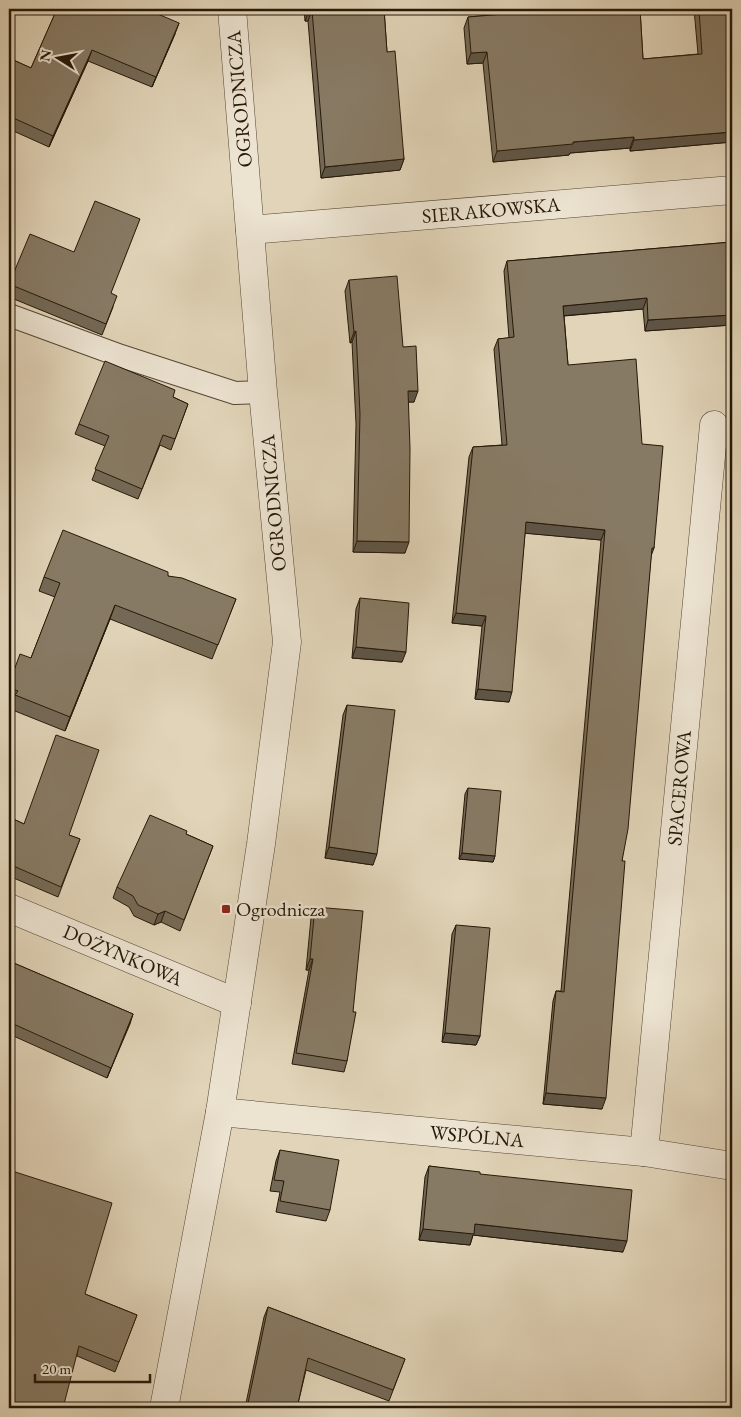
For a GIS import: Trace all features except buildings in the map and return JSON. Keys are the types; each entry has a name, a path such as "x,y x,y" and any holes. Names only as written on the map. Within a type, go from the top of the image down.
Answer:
{"street":[{"name":"OGRODNICZA","path":"164,1408 220,1112 262,834 287,642 263,392 232,9"},
{"name":"SIERAKOWSKA","path":"250,230 732,190"},
{"name":"SPACEROWA","path":"644,1152 714,425"},
{"name":"DOŻYNKOWA","path":"9,908 237,1003"},
{"name":"WSPÓLNA","path":"220,1112 644,1152 732,1166"}],"lane":[{"path":"9,315 121,356 235,392 263,392"}],"place":[{"name":"Ogrodnicza","path":"226,909"}]}
